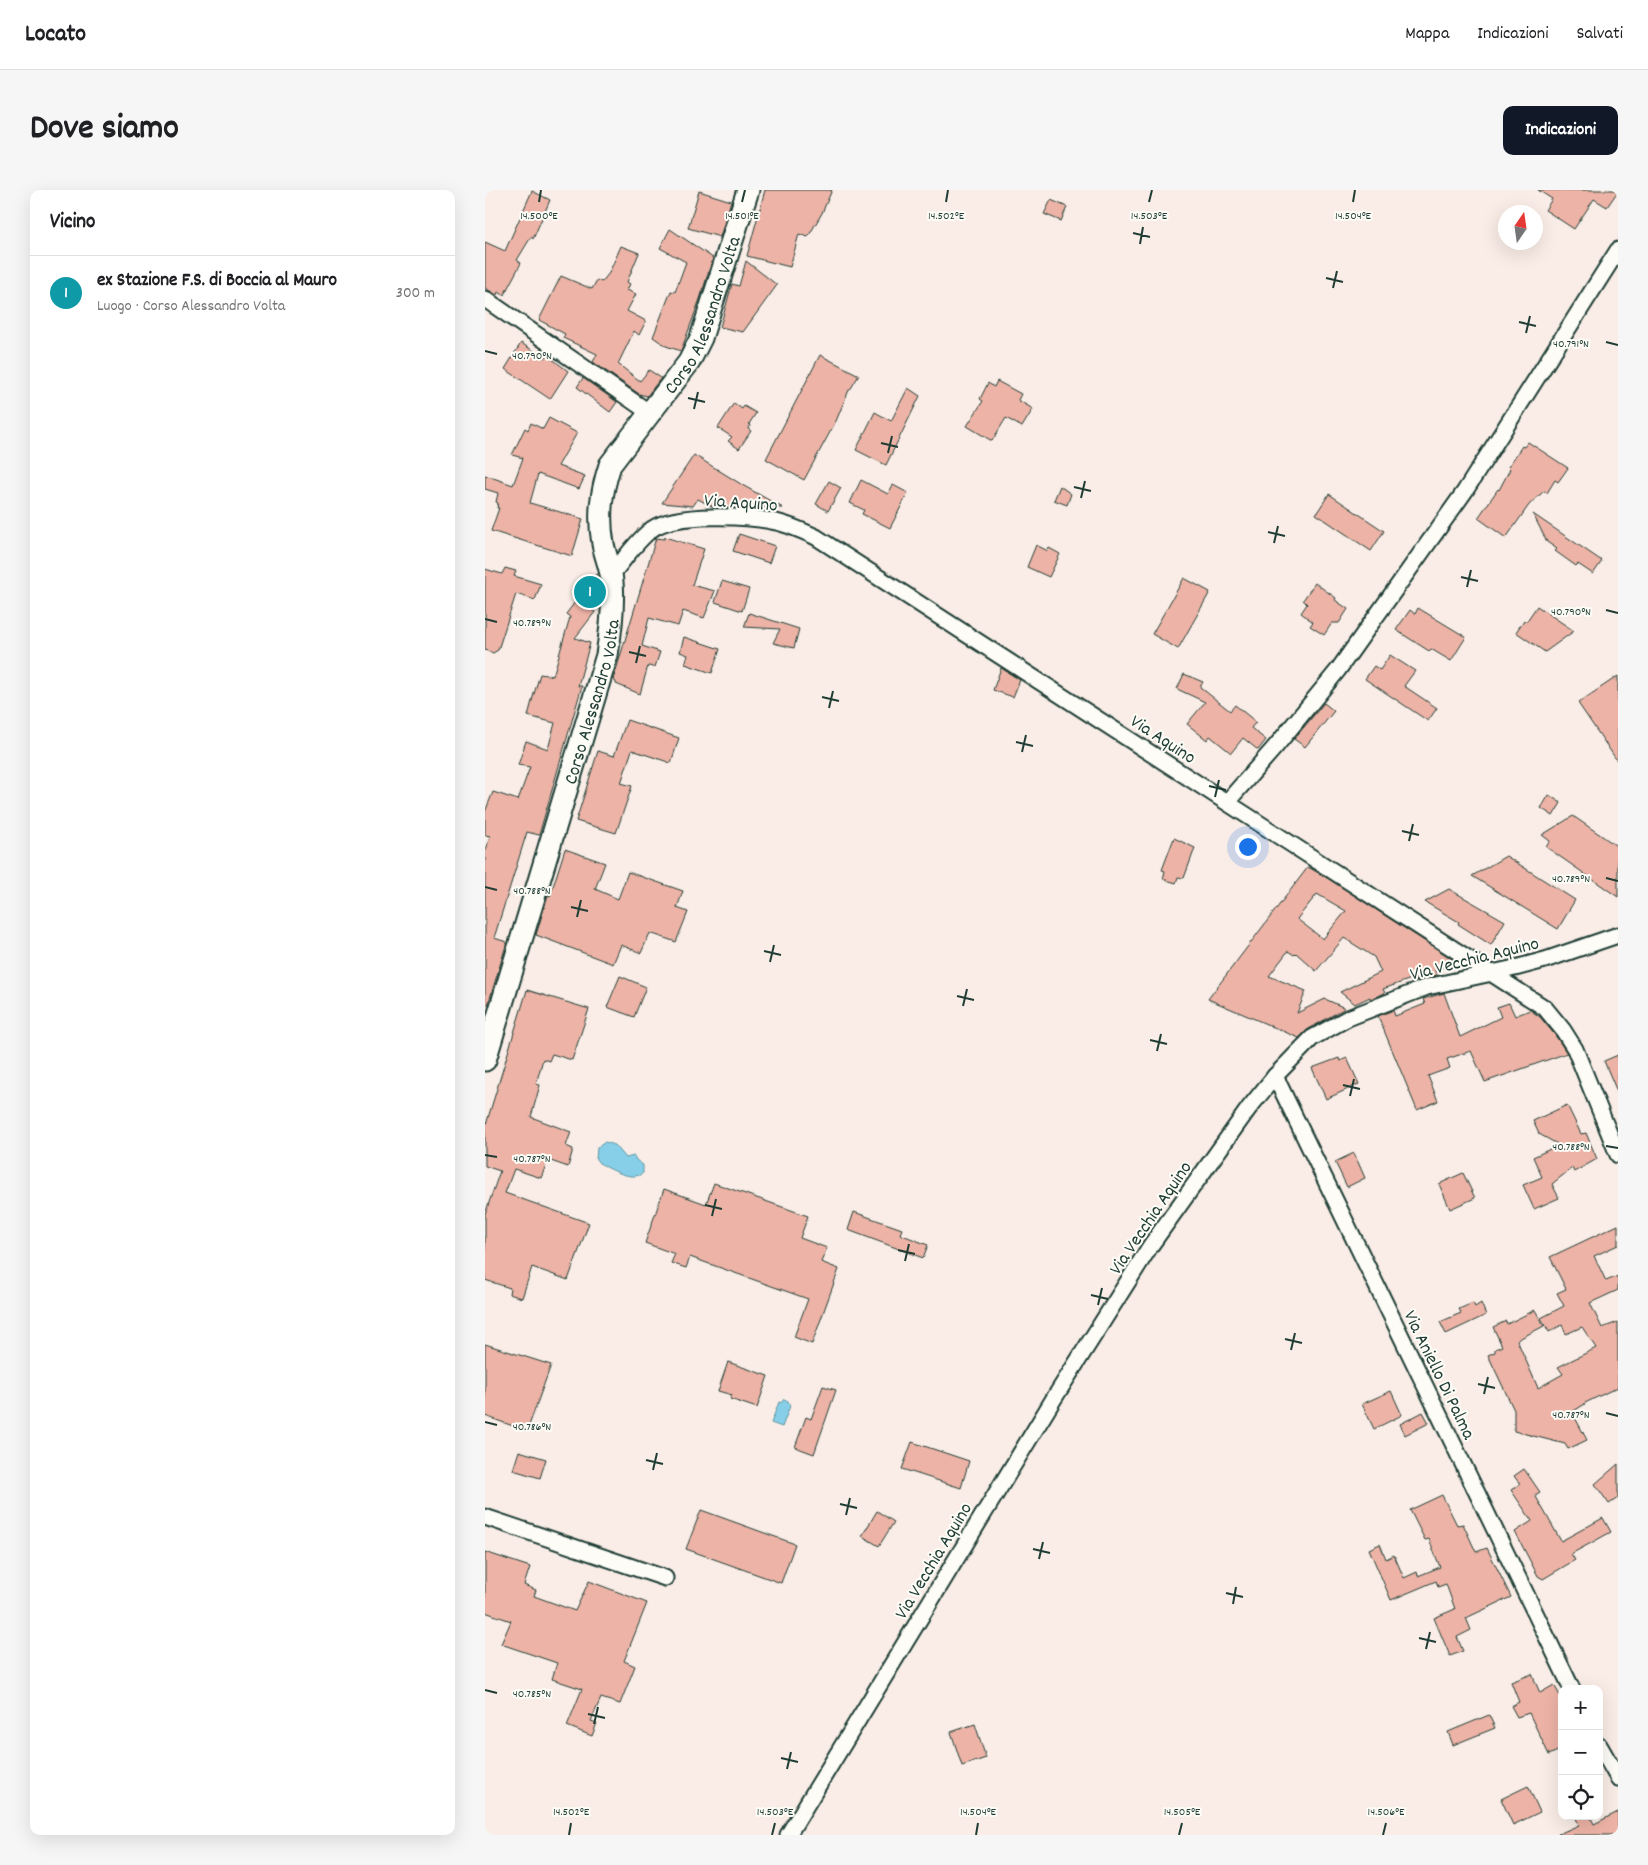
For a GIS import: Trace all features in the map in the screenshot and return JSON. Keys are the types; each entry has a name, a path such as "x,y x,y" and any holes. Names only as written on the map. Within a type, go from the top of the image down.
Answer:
{"main road":[{"name":"Corso Alessandro Volta","path":"485,1060 607,654 612,625 611,575 601,529 600,501 603,485 610,465 689,362 701,338 748,190"}],"street":[{"path":"1227,802 1338,670 1465,491 1618,250"},
{"path":"485,299 650,413"},
{"name":"Via Aquino","path":"611,575 652,529 673,520 688,518 762,519 791,526 816,537 1545,1008 1563,1030 1575,1049 1618,1155"},
{"name":"Via Vecchia Aquino","path":"788,1835 1053,1400 1151,1244 1249,1108 1275,1076 1312,1038 1348,1018 1427,987 1545,960 1618,935"},
{"name":"Via Aniello Di Palma","path":"1275,1076 1570,1685"},
{"path":"485,1516 665,1578"},
{"path":"1603,1752 1618,1778"}],"water":[{"path":"605,1142 615,1145 626,1158 634,1156 643,1165 643,1173 633,1176 627,1175 599,1163 596,1159 597,1148"},
{"path":"784,1399 788,1401 790,1406 782,1427 771,1423 779,1402 781,1403"}],"building":[{"path":"765,190 832,190 822,213 808,237 799,234 790,267 747,256"},
{"path":"1538,190 1618,191 1607,207 1594,199 1574,229 1545,210 1552,199"},
{"path":"532,191 550,200 533,239 531,237 517,260 521,263 504,295 498,292 497,295 485,288 485,242 505,251"},
{"path":"699,191 731,201 720,237 688,228"},
{"path":"1051,200 1067,207 1061,221 1044,214"},
{"path":"670,229 713,258 681,351 666,346 653,337 671,291 675,292 686,262 660,248"},
{"path":"621,246 639,253 627,282 630,284 627,290 636,294 627,311 646,321 639,335 634,331 618,364 640,381 649,370 661,378 647,396 639,394 593,362 597,354 563,338 565,334 539,320 561,276 592,289 597,280 602,282 609,273"},
{"path":"746,261 777,285 743,332 720,327 732,284 739,286"},
{"path":"521,343 545,358 547,355 568,371 550,399 505,369"},
{"path":"820,355 859,375 849,390 836,421 804,480 766,459"},
{"path":"583,378 617,402 610,412 577,387"},
{"path":"997,381 1021,394 1018,400 1033,409 1022,427 1006,418 992,441 967,426 983,401 980,399 988,383 994,387"},
{"path":"908,388 920,396 886,465 856,450 875,412 891,421"},
{"path":"734,403 742,409 744,406 756,413 749,424 751,425 748,429 751,431 739,449 728,441 732,437 718,428"},
{"path":"549,418 577,433 558,466 585,476 579,489 538,474 530,503 583,519 572,556 491,531 499,508 497,508 498,503 496,502 498,493 485,489 485,475 513,485 523,458 512,455 525,428 528,430 531,423 543,429"},
{"path":"1528,442 1568,468 1558,482 1555,480 1547,493 1544,491 1529,505 1506,538 1478,518 1499,490 1510,469 1508,467 1522,446 1524,447"},
{"path":"694,455 783,508 715,508 698,499 693,506 662,503"},
{"path":"861,480 888,494 893,485 908,493 890,528 862,514 864,510 850,503"},
{"path":"829,481 841,488 828,511 816,504"},
{"path":"1060,486 1071,494 1067,505 1054,500"},
{"path":"1329,494 1384,531 1371,551 1316,514"},
{"path":"1533,514 1602,561 1593,574 1578,564 1576,566 1555,551 1557,549 1547,542"},
{"path":"739,534 775,546 769,563 733,551"},
{"path":"665,537 704,549 692,585 715,591 704,618 683,611 678,626 649,618 642,646 660,652 655,667 648,666 640,694 616,684 613,680 656,538 664,539"},
{"path":"1036,545 1048,551 1049,548 1060,554 1049,577 1027,567"},
{"path":"505,568 516,571 514,576 541,584 535,600 516,594 498,650 493,653 485,650 485,569 502,574"},
{"path":"597,573 599,597 590,608 595,612 575,638 590,643 578,686 582,686 539,835 527,832 494,938 507,942 488,1005 485,1005 485,854 490,836 485,835 485,812 493,792 518,800 530,767 518,765 526,741 548,749 555,723 528,716 533,697 540,674 553,676 570,617 566,614"},
{"path":"1184,578 1210,592 1178,649 1152,634"},
{"path":"722,581 749,589 742,611 715,602"},
{"path":"1315,583 1348,609 1339,623 1332,623 1324,635 1310,626 1313,622 1301,613 1307,604 1303,600"},
{"path":"1537,606 1574,631 1545,652 1516,632"},
{"path":"1418,608 1466,637 1451,661 1431,649 1429,651 1396,630 1410,610 1415,614"},
{"path":"749,613 799,629 794,648 773,643 780,629 744,627"},
{"path":"684,637 720,649 712,673 685,664 688,655 680,652"},
{"path":"1390,655 1415,671 1404,686 1437,708 1428,721 1365,679 1374,666 1380,670"},
{"path":"1001,668 1020,680 1013,697 993,690"},
{"path":"1184,674 1203,682 1200,687 1230,711 1235,705 1256,722 1251,728 1266,740 1258,750 1243,738 1231,753 1210,736 1207,740 1187,724 1205,702 1177,689"},
{"path":"1618,676 1618,762 1578,703"},
{"path":"1324,703 1334,711 1305,747 1294,739"},
{"path":"627,720 679,738 671,763 632,750 621,783 632,786 616,833 576,821 598,751 614,756"},
{"path":"1549,795 1561,803 1553,816 1541,808"},
{"path":"1573,816 1618,847 1618,897 1546,847 1550,841 1542,835"},
{"path":"1174,838 1195,848 1184,878 1178,877 1176,883 1163,879 1165,871 1162,870"},
{"path":"565,849 605,863 595,889 618,899 628,872 683,891 677,908 688,912 676,942 650,933 641,953 621,945 613,964 536,935"},
{"path":"1506,856 1575,900 1558,929 1472,876"},
{"path":"1308,867 1457,962 1435,970 1437,975 1416,981 1414,978 1383,989 1385,993 1355,1004 1340,992 1381,972 1374,957 1344,938 1316,971 1296,953 1294,955 1288,951 1269,976 1306,991 1297,1013 1325,999 1345,1008 1307,1030 1299,1038 1208,999","holes":["1317,894 1346,911 1323,939 1297,919"]},
{"path":"1449,889 1505,921 1491,945 1458,924 1459,922 1425,902"},
{"path":"620,976 646,987 634,1017 607,1007"},
{"path":"527,990 589,1009 572,1060 552,1054 549,1061 543,1059 536,1084 540,1085 531,1117 571,1132 566,1146 573,1149 568,1167 548,1160 541,1178 514,1169 505,1193 589,1223 568,1280 532,1267 522,1298 509,1294 510,1288 485,1280 485,1214 500,1171 485,1166 485,1128"},
{"path":"1444,993 1460,1037 1501,1017 1497,1007 1509,1003 1515,1016 1530,1010 1540,1017 1567,1053 1485,1082 1471,1051 1447,1059 1450,1068 1428,1076 1438,1101 1417,1110 1378,1016 1393,1010 1395,1016 1425,1004 1423,999"},
{"path":"1618,1055 1618,1094 1604,1061"},
{"path":"1339,1058 1340,1061 1347,1058 1359,1084 1326,1099 1312,1068"},
{"path":"1567,1105 1581,1134 1586,1133 1597,1159 1574,1172 1572,1168 1552,1184 1559,1198 1534,1209 1523,1185 1542,1177 1533,1157 1559,1145 1539,1134 1533,1121"},
{"path":"1354,1153 1365,1178 1347,1187 1335,1162"},
{"path":"1463,1173 1475,1198 1450,1209 1439,1184"},
{"path":"714,1183 808,1216 800,1238 827,1248 821,1262 839,1269 812,1344 794,1337 808,1299 690,1257 686,1268 671,1263 675,1254 645,1243 664,1189 706,1204"},
{"path":"854,1212 902,1229 900,1234 928,1245 923,1258 848,1230"},
{"path":"1618,1225 1618,1245 1594,1256 1606,1281 1618,1276 1618,1290 1590,1303 1602,1328 1618,1322 1618,1387 1585,1403 1572,1412 1587,1440 1568,1449 1565,1444 1514,1431 1514,1410 1488,1355 1502,1346 1493,1327 1506,1321 1507,1324 1535,1310 1544,1326 1517,1340 1538,1388 1563,1374 1558,1367 1596,1348 1582,1327 1566,1334 1562,1325 1549,1332 1541,1318 1564,1306 1557,1293 1566,1289 1550,1257"},
{"path":"1473,1303 1475,1307 1481,1303 1486,1315 1446,1334 1440,1322 1461,1313 1459,1309"},
{"path":"485,1344 551,1365 527,1431 485,1416"},
{"path":"728,1362 768,1376 757,1408 730,1399 732,1395 718,1391"},
{"path":"823,1386 836,1390 814,1454 795,1447 806,1417 811,1419"},
{"path":"1391,1391 1402,1415 1374,1429 1362,1404"},
{"path":"1423,1412 1429,1423 1405,1435 1400,1424"},
{"path":"912,1442 969,1461 961,1488 902,1469"},
{"path":"519,1451 546,1459 540,1478 513,1470"},
{"path":"1618,1464 1618,1498 1609,1504 1595,1484"},
{"path":"1524,1469 1540,1492 1535,1495 1561,1541 1603,1518 1611,1532 1571,1554 1575,1560 1543,1579 1538,1576 1515,1532 1532,1521 1511,1490 1520,1484 1514,1476"},
{"path":"1442,1495 1457,1525 1463,1524 1476,1552 1487,1548 1511,1597 1466,1618 1471,1630 1457,1637 1463,1651 1450,1656 1434,1618 1455,1609 1446,1584 1438,1587 1436,1581 1391,1600 1369,1549 1380,1544 1386,1559 1394,1555 1404,1578 1417,1572 1418,1576 1440,1567 1429,1539 1425,1540 1410,1510"},
{"path":"701,1510 795,1544 781,1583 686,1549"},
{"path":"877,1511 894,1522 879,1546 862,1536"},
{"path":"485,1552 530,1567 524,1585 536,1590 534,1596 575,1611 589,1581 647,1603 624,1661 635,1666 620,1704 601,1698 591,1721 597,1723 592,1736 567,1726 582,1689 552,1679 557,1663 501,1644 511,1621 485,1612"},
{"path":"1532,1674 1540,1693 1554,1685 1558,1692 1558,1751 1549,1755 1529,1713 1517,1717 1511,1706 1519,1702 1511,1682"},
{"path":"1489,1715 1495,1728 1453,1745 1448,1732"},
{"path":"975,1724 986,1758 962,1766 951,1732"},
{"path":"1528,1786 1540,1812 1513,1825 1501,1799"},
{"path":"1618,1812 1618,1835 1556,1835 1579,1825 1577,1820 1592,1820 1594,1824"}],"place":[{"name":"ex Stazione F.S. di Boccia al Mauro","path":"590,592"}]}
